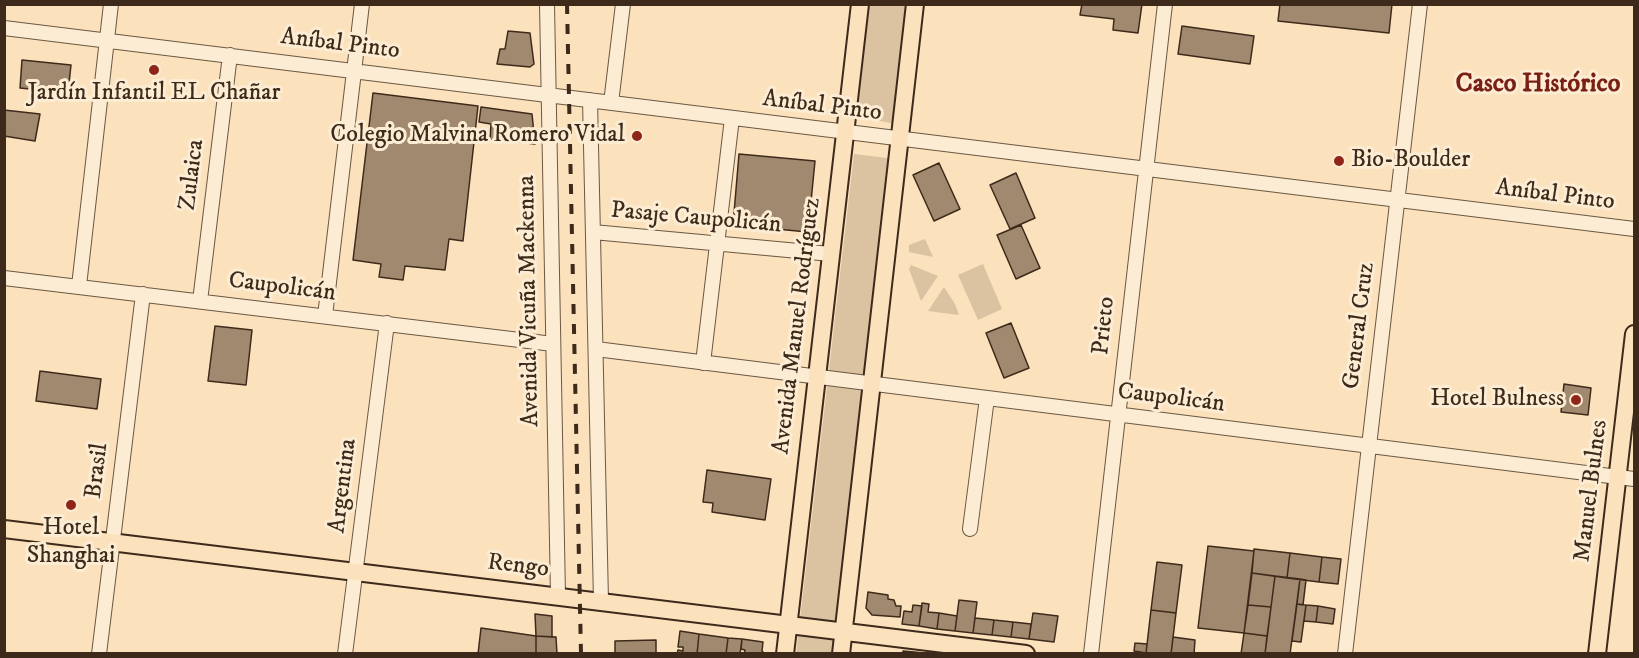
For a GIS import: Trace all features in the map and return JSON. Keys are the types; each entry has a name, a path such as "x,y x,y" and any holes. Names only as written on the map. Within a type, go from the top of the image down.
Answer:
{"main road":[{"name":"Avenida Manuel Rodríguez","path":"785,654 860,4"},
{"path":"842,654 915,4"},
{"name":"Manuel Bulnes","path":"1597,654 1626,478 1635,334"},
{"name":"Rengo","path":"4,529 1026,654"}],"street":[{"path":"79,286 111,4"},
{"path":"325,316 362,4"},
{"name":"Avenida Vicuña Mackenna","path":"547,4 558,596"},
{"path":"611,103 623,4"},
{"name":"Prieto","path":"1091,654 1165,4"},
{"name":"General Cruz","path":"1345,654 1420,4"},
{"name":"Aníbal Pinto","path":"4,28 230,54 900,140 1635,229"},
{"name":"Zulaica","path":"200,301 230,54"},
{"path":"590,100 601,602"},
{"path":"703,363 732,118"},
{"name":"Pasaje Caupolicán","path":"593,232 831,254"},
{"name":"Caupolicán","path":"4,278 553,344"},
{"name":"Brasil","path":"99,654 143,294"},
{"name":"Argentina","path":"345,654 387,323"},
{"name":"Caupolicán","path":"596,349 1626,478"},
{"path":"970,529 987,398"}],"shaded area":[{"path":"867,5 908,5 896,124 853,116"},
{"path":"854,154 895,159 833,653 796,654"},
{"path":"925,239 933,257 909,252 909,245"},
{"path":"983,264 1002,309 978,320 958,275"},
{"path":"911,265 938,276 921,301 909,269"},
{"path":"944,287 955,304 959,315 928,311"}],"building":[{"path":"1082,4 1142,4 1138,33 1113,30 1114,19 1080,15"},
{"path":"1280,4 1392,4 1389,33 1278,21"},
{"path":"1182,26 1254,36 1250,64 1178,54"},
{"path":"508,31 530,33 534,64 530,67 497,64 500,49 505,49"},
{"path":"22,60 71,65 68,93 20,88"},
{"path":"373,93 478,106 463,241 449,239 445,270 405,266 403,280 379,277 381,264 353,260"},
{"path":"481,107 532,114 535,144 490,139 491,124 479,122"},
{"path":"4,110 40,114 35,141 4,136"},
{"path":"739,154 815,161 808,232 733,225"},
{"path":"939,163 960,209 934,221 913,175"},
{"path":"1016,173 1035,218 1010,229 990,185"},
{"path":"1021,225 1040,268 1016,279 997,235"},
{"path":"1011,323 1029,368 1004,378 986,333"},
{"path":"215,326 252,330 246,385 208,381"},
{"path":"40,371 101,379 97,409 36,401"},
{"name":"Hotel Bulness","path":"1564,384 1591,388 1588,415 1561,412"},
{"path":"707,470 771,479 765,520 712,512 713,503 703,502"},
{"path":"1208,546 1254,551 1244,633 1198,628"},
{"path":"1254,549 1290,553 1287,578 1252,573"},
{"path":"1290,553 1322,557 1319,582 1287,578"},
{"path":"1322,557 1341,559 1338,584 1319,582"},
{"path":"1157,562 1182,565 1176,613 1151,610"},
{"path":"1252,573 1275,576 1271,607 1248,605"},
{"path":"1275,576 1300,579 1290,654 1265,654"},
{"path":"1300,579 1306,580 1303,605 1297,604"},
{"path":"868,592 888,595 888,599 894,600 896,606 901,606 900,617 872,615 866,608"},
{"path":"959,600 977,602 973,633 955,631"},
{"path":"922,603 929,604 928,612 939,613 937,629 919,626"},
{"path":"1297,604 1306,605 1301,642 1292,641"},
{"path":"913,605 922,606 919,626 902,624 904,611 912,612"},
{"path":"1248,605 1271,607 1267,636 1244,633"},
{"path":"1306,605 1318,606 1316,622 1304,621"},
{"path":"1318,606 1335,609 1333,624 1316,622"},
{"path":"1151,610 1176,613 1171,654 1146,653"},
{"path":"939,613 957,616 955,631 937,629"},
{"path":"1033,613 1058,616 1054,642 1029,639"},
{"path":"535,614 552,616 552,637 536,636"},
{"path":"975,618 994,620 992,635 973,633"},
{"path":"994,620 1013,622 1011,637 992,635"},
{"path":"1013,622 1031,624 1029,639 1011,637"},
{"path":"481,628 536,636 536,654 478,654"},
{"path":"680,631 699,634 697,654 677,654 678,650 683,651 683,647 678,647"},
{"path":"1244,633 1267,636 1265,654 1241,654"},
{"path":"699,634 728,638 726,654 697,654"},
{"path":"536,636 556,637 557,654 536,654"},
{"path":"1173,637 1195,640 1194,654 1171,654"},
{"path":"728,638 742,639 740,654 726,654"},
{"path":"742,639 763,642 762,651 765,654 744,654 745,650 741,649"},
{"path":"656,640 656,654 615,654 615,641"},
{"path":"1135,643 1147,644 1146,653 1134,651"},
{"path":"903,651 925,653 925,654 903,654"}],"railway":[{"path":"567,4 581,654"}],"place":[{"name":"Jardín Infantil EL Chañar","path":"154,70"},
{"name":"Colegio Malvina Romero Vidal","path":"637,136"},
{"name":"Bio-Boulder","path":"1339,161"},
{"name":"Hotel Bulness","path":"1576,400"},
{"name":"Hotel Shanghai","path":"71,505"}],"district":[{"name":"Casco Histórico","path":"1538,86"}]}
